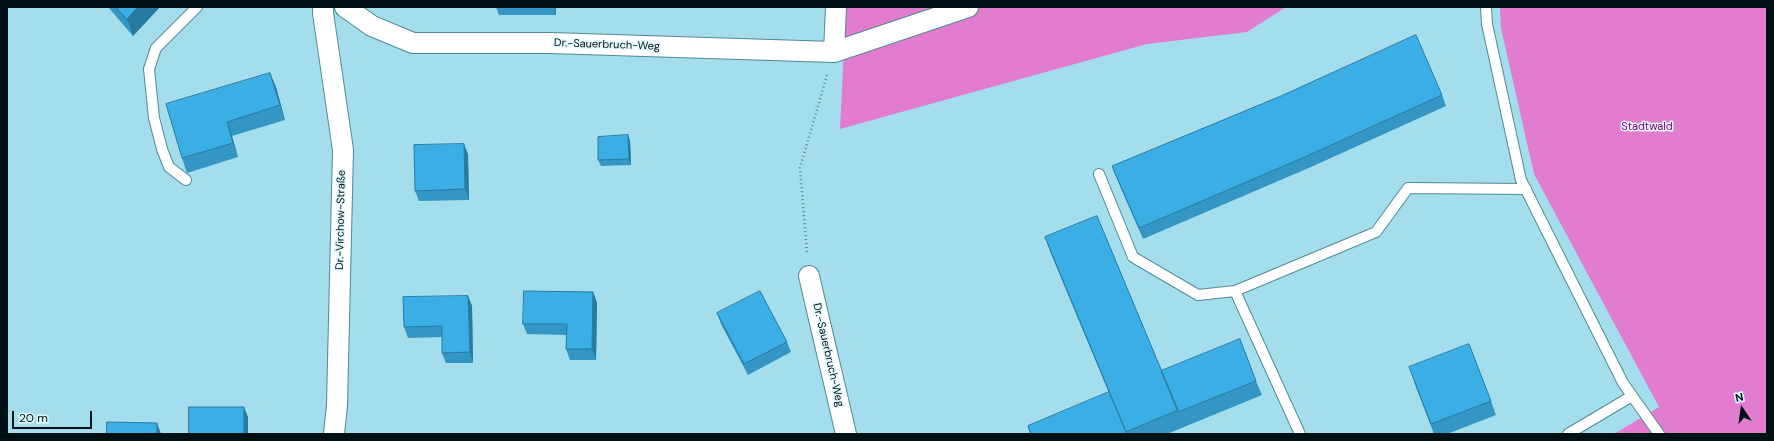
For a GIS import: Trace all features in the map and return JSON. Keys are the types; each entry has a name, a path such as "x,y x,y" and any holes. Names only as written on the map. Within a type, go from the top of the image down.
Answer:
{"street":[{"name":"Dr.-Virchow-Straße","path":"324,7 322,13 343,150 337,405 334,434"},
{"name":"Dr.-Sauerbruch-Weg","path":"345,7 372,26 413,43 550,43 834,52"},
{"path":"836,7 834,52 968,7"},
{"name":"Dr.-Sauerbruch-Weg","path":"809,276 846,434"}],"lane":[{"path":"186,180 169,167 162,149 154,118 149,69 156,48 198,7"},
{"path":"1486,7 1487,24 1522,180 1623,384 1659,434"},
{"path":"1099,174 1133,257 1198,295 1235,291 1376,232 1408,188 1526,189"},
{"path":"1235,291 1300,434"},
{"path":"1568,434 1632,396"}],"path":[{"path":"809,276 800,168 834,52"}],"green space":[{"path":"846,7 1286,7 1247,32 1147,44 840,129"},
{"name":"Stadtwald","path":"1500,7 1767,7 1767,434 1614,434 1659,407 1534,174 1501,28"}],"building":[{"path":"116,7 138,7 127,19"},
{"path":"1416,35 1442,95 1307,156 1139,228 1112,166 1281,96"},
{"path":"270,73 280,105 227,122 233,143 182,158 166,104"},
{"path":"628,135 629,159 598,160 598,137"},
{"path":"464,144 465,189 415,191 414,145"},
{"path":"1097,216 1178,410 1126,432 1045,237"},
{"path":"524,291 593,292 592,349 566,349 567,324 523,324"},
{"path":"760,291 787,342 744,364 717,313"},
{"path":"468,296 470,352 442,353 442,326 404,327 403,297"},
{"path":"1240,339 1256,381 1178,412 1161,371"},
{"path":"1469,344 1491,401 1431,424 1409,367"},
{"path":"1109,392 1127,434 1031,434 1028,426"},
{"path":"189,407 244,407 244,434 189,434"},
{"path":"107,422 157,423 157,434 107,434"}]}
